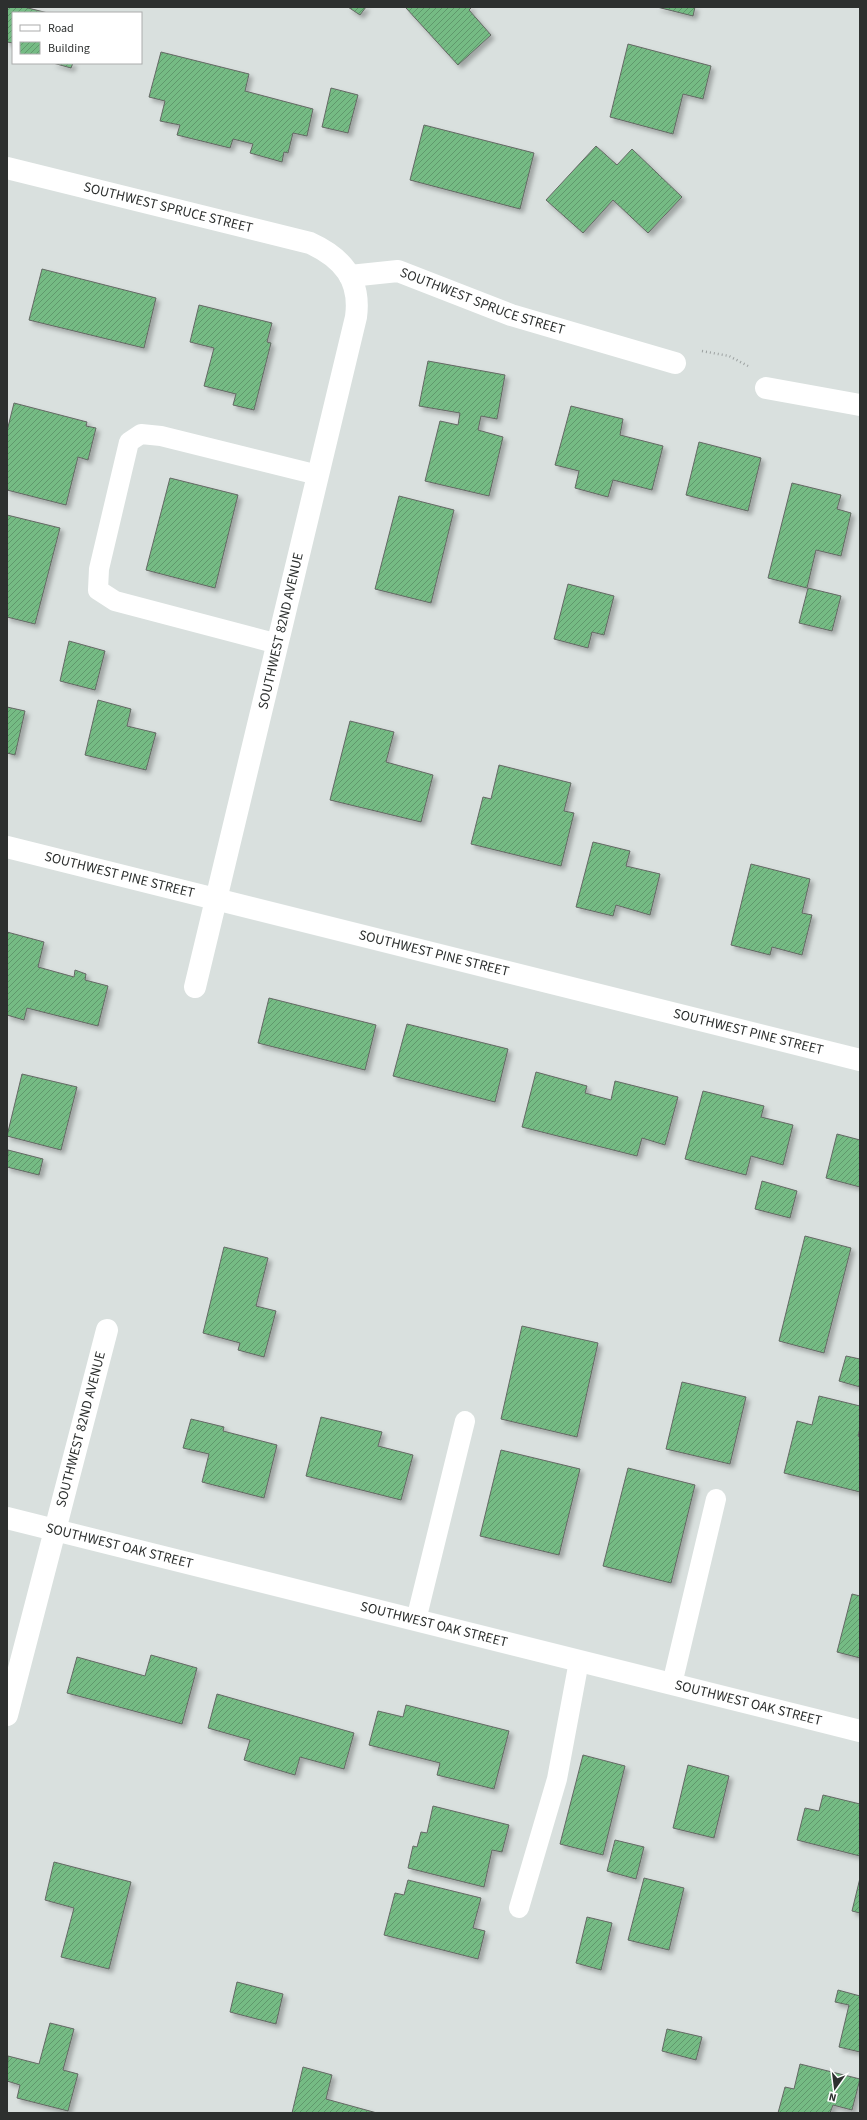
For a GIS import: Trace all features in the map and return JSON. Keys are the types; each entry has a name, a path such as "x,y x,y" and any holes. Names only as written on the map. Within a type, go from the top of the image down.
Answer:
{"street":[{"name":"SOUTHWEST SPRUCE STREET","path":"7,168 310,243 328,251 350,276 398,271 511,315 675,363"},
{"name":"SOUTHWEST 82ND AVENUE","path":"195,987 356,317 358,302 356,290 350,276"},
{"path":"766,388 860,405"},
{"name":"SOUTHWEST PINE STREET","path":"7,847 860,1060"},
{"name":"SOUTHWEST 82ND AVENUE","path":"7,1715 107,1330"},
{"name":"SOUTHWEST OAK STREET","path":"7,1518 860,1731"}],"lane":[{"path":"278,644 115,601 98,590 99,569 127,450 129,442 141,434 161,436 318,475"},
{"path":"416,1620 465,1421"},
{"path":"672,1684 716,1499"},
{"path":"519,1908 557,1779 579,1661"}],"path":[{"path":"675,363 700,350 729,356 754,371 766,388"}],"building":[{"path":"7,7 24,7 44,12 12,12 12,43 7,42"},
{"path":"348,7 366,7 360,15"},
{"path":"472,7 469,10 491,35 458,65 406,8"},
{"path":"657,7 695,7 693,16"},
{"path":"628,44 711,66 703,99 683,94 673,134 610,117"},
{"path":"161,52 249,74 245,91 313,109 307,136 293,133 288,153 284,152 282,162 250,153 253,144 233,139 230,148 177,135 180,125 160,121 165,101 149,97"},
{"path":"57,64 73,64 71,68"},
{"path":"331,88 358,95 348,133 322,127"},
{"path":"424,125 534,153 520,209 410,180"},
{"path":"596,146 617,165 632,149 682,197 648,233 613,200 583,233 546,200"},
{"path":"42,269 156,298 144,348 29,320"},
{"path":"199,305 272,323 267,342 271,343 254,410 233,405 236,394 204,386 214,348 190,342"},
{"path":"428,361 505,375 497,419 481,416 478,430 503,437 489,496 425,481 440,421 458,425 460,413 419,406"},
{"path":"14,403 87,422 86,426 96,428 88,460 78,457 66,505 7,490 7,431"},
{"path":"571,406 623,419 620,435 663,446 652,490 613,480 608,497 575,488 579,471 555,465"},
{"path":"699,442 761,458 748,511 686,495"},
{"path":"170,478 238,495 215,588 146,570"},
{"path":"792,483 841,495 837,509 851,513 841,556 816,550 807,588 768,578"},
{"path":"399,496 454,510 431,603 375,589"},
{"path":"7,515 60,528 35,624 7,617"},
{"path":"568,584 614,596 604,635 592,632 588,648 554,639"},
{"path":"808,588 841,596 832,631 799,623"},
{"path":"69,641 105,651 95,690 60,681"},
{"path":"98,700 131,709 127,726 156,733 146,770 85,755"},
{"path":"7,707 25,711 15,755 7,753"},
{"path":"350,721 394,732 386,762 433,775 421,822 330,800"},
{"path":"499,765 571,783 564,811 574,813 561,866 471,844 483,797 491,799"},
{"path":"593,842 630,851 626,866 660,874 650,915 616,905 613,916 576,907"},
{"path":"751,864 810,879 802,913 812,915 802,955 772,947 770,955 731,945"},
{"path":"7,932 44,942 38,967 74,977 75,970 86,974 85,980 108,986 98,1026 27,1008 24,1020 7,1015"},
{"path":"269,998 376,1025 365,1070 258,1043"},
{"path":"407,1024 508,1049 495,1102 393,1076"},
{"path":"536,1072 587,1086 585,1093 611,1100 615,1081 678,1097 665,1145 642,1138 637,1156 522,1127"},
{"path":"22,1074 77,1087 61,1150 7,1136"},
{"path":"703,1091 764,1106 761,1117 793,1125 783,1165 751,1156 746,1175 685,1159"},
{"path":"837,1134 860,1140 860,1187 826,1178"},
{"path":"8,1150 43,1159 39,1175 7,1167"},
{"path":"762,1181 797,1191 790,1218 755,1209"},
{"path":"805,1236 851,1248 824,1353 779,1341"},
{"path":"224,1247 268,1258 256,1306 276,1311 264,1357 238,1350 240,1343 203,1333"},
{"path":"522,1326 598,1343 577,1437 501,1419"},
{"path":"846,1356 860,1359 860,1387 839,1381"},
{"path":"682,1382 746,1397 730,1464 666,1449"},
{"path":"819,1396 860,1406 860,1428 858,1436 860,1437 860,1492 784,1473 797,1421 812,1425"},
{"path":"321,1417 382,1432 378,1446 413,1455 401,1500 306,1476"},
{"path":"191,1419 224,1427 223,1431 277,1445 264,1498 202,1482 209,1454 183,1448"},
{"path":"501,1450 580,1469 559,1555 480,1536"},
{"path":"628,1468 695,1485 671,1583 603,1566"},
{"path":"852,1594 860,1596 860,1658 837,1652"},
{"path":"151,1655 197,1668 182,1724 67,1693 77,1657 145,1676"},
{"path":"217,1694 354,1733 344,1769 300,1757 295,1775 244,1760 250,1740 208,1728"},
{"path":"406,1705 509,1731 494,1789 437,1775 440,1763 369,1745 378,1711 403,1717"},
{"path":"583,1755 625,1766 603,1855 560,1844"},
{"path":"688,1765 729,1776 714,1838 673,1828"},
{"path":"823,1795 860,1804 860,1856 797,1840 805,1808 819,1811"},
{"path":"433,1806 509,1825 502,1852 492,1850 484,1887 408,1868 413,1846 417,1847 421,1832 427,1833"},
{"path":"615,1840 644,1847 636,1879 607,1871"},
{"path":"54,1862 131,1882 109,1969 61,1957 74,1908 45,1900"},
{"path":"644,1878 684,1888 669,1950 628,1940"},
{"path":"860,1878 860,1913 852,1911"},
{"path":"408,1880 481,1898 473,1928 485,1931 478,1959 384,1935 395,1893 404,1895"},
{"path":"587,1917 612,1923 601,1970 576,1963"},
{"path":"237,1982 283,1994 276,2024 230,2012"},
{"path":"838,1990 860,1996 860,2052 839,2047 849,2005 835,2002"},
{"path":"50,2023 74,2029 63,2070 78,2074 68,2111 17,2098 20,2085 7,2081 8,2056 39,2064"},
{"path":"667,2029 702,2037 696,2060 662,2051"},
{"path":"800,2064 860,2079 852,2110 833,2105 830,2113 778,2113 785,2087 794,2089"},
{"path":"303,2067 332,2075 326,2099 377,2113 292,2113"}]}
